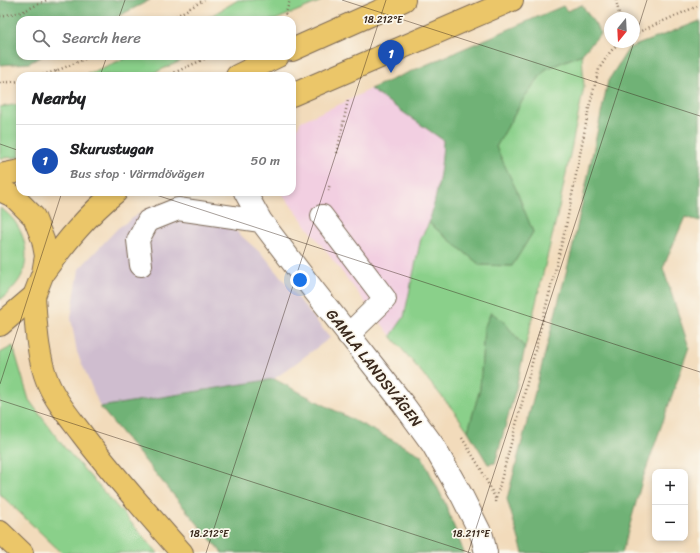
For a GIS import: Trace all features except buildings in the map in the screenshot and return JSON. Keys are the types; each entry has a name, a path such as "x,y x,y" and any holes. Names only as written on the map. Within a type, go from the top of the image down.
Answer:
{"main road":[{"path":"296,48 404,0"},
{"path":"296,93 512,0"},
{"path":"244,72 270,60"},
{"path":"0,175 16,171"},
{"path":"0,190 13,196 34,216 44,240 46,256 43,273 34,296 36,334 48,383 64,410 100,458 182,553"},
{"path":"43,273 78,228 99,206 111,196"},
{"path":"0,325 34,296"},
{"path":"0,532 22,553"}],"street":[{"name":"GAMLA LANDSVÄGEN","path":"247,196 261,221 398,397 433,445 462,496 484,545"},
{"path":"141,265 138,240 148,221 178,209 261,221"},
{"path":"322,216 386,299 348,334"}],"path":[{"path":"0,16 22,12 48,0"},
{"path":"176,16 204,0"},
{"path":"285,16 290,0"},
{"path":"616,0 619,12"},
{"path":"640,31 700,5"},
{"path":"484,545 528,380 566,226 589,108 599,69 614,48"},
{"path":"53,72 82,60"},
{"path":"176,72 202,60"},
{"path":"0,83 16,81"},
{"path":"337,153 350,93"}],"shaded area":[{"path":"370,89 443,140 442,166 438,192 429,223 421,238 404,317 391,336 284,196 296,196 296,130 301,121 345,102"},
{"path":"176,200 209,207 265,257 330,338 274,379 141,456 100,407 77,352 71,318 79,269 118,228 146,209"}],"green space":[{"path":"0,0 150,0 119,16 16,16 16,60 35,60 29,63 0,65"},
{"path":"238,0 324,0 285,16 211,16"},
{"path":"582,5 601,33 582,54 546,69 525,96 496,147 516,189 533,232 512,266 480,265 429,223 439,182 443,140 370,89 563,6 567,11"},
{"path":"700,21 700,221 685,217 663,268 689,347 642,481 622,553 523,553 507,499 573,246 608,81 629,48 640,48 640,44"},
{"path":"582,54 584,87 558,212 525,348 504,322 491,313 484,328 480,389 468,431 454,411 391,336 404,317 421,238 429,223 480,265 512,266 533,232 496,147 525,96 546,69"},
{"path":"121,60 183,60 156,72 92,72"},
{"path":"16,105 16,157 0,158 0,107"},
{"path":"0,208 8,214 19,229 23,238 26,258 21,277 12,290 0,300"},
{"path":"491,312 504,322 525,348 516,388 495,463 488,464 468,431 480,389 484,328"},
{"path":"13,346 29,400 64,447 158,553 62,553 0,494 0,353"},
{"path":"274,379 421,455 445,503 464,553 222,553 100,407"}],"place":[{"name":"Skurustugan","path":"391,73"}]}
